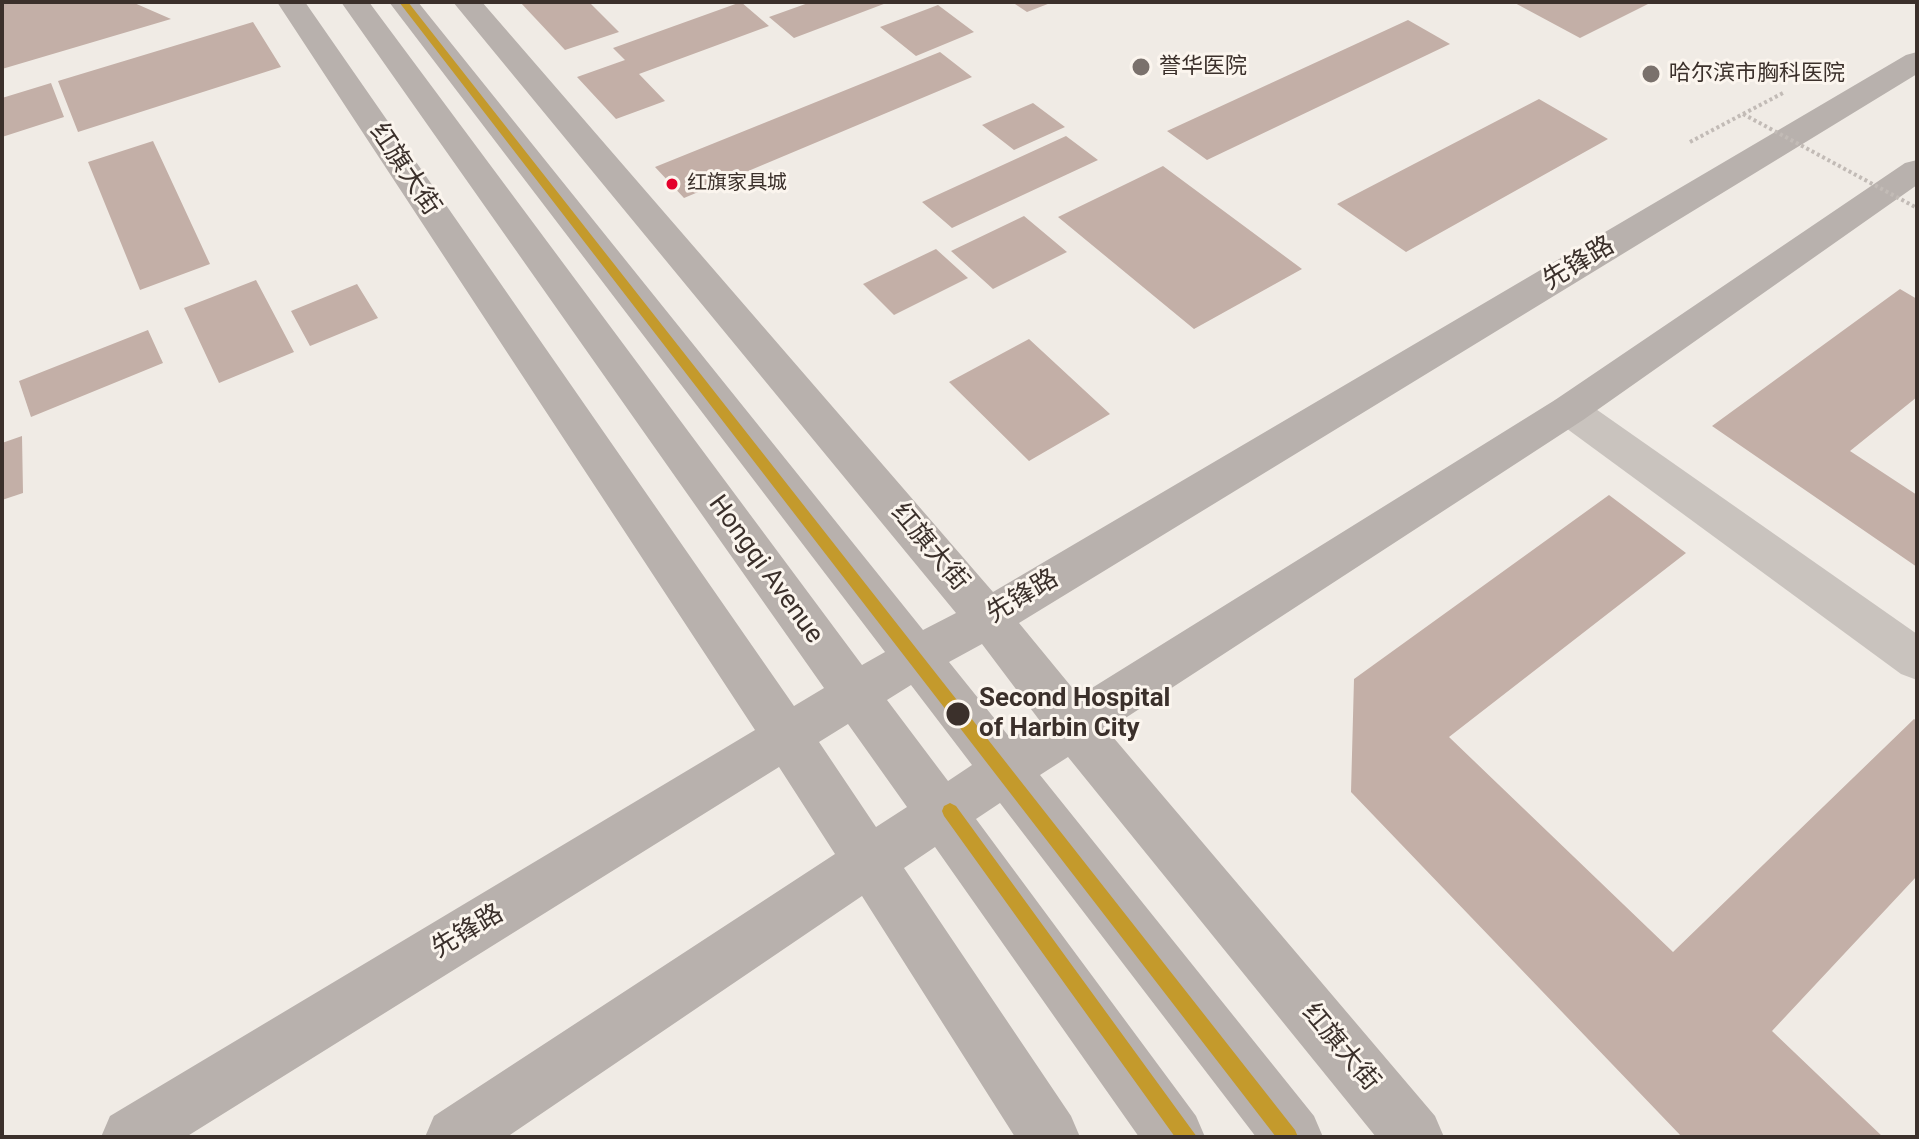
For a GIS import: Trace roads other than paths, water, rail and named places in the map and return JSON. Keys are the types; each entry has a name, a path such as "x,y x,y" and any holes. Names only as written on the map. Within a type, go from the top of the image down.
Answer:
{"main road":[{"name":"红旗大街","path":"291,2 788,738 1050,1137"},
{"name":"Hongqi Avenue","path":"355,2 1175,1137"},
{"path":"403,2 1293,1137"},
{"name":"红旗大街","path":"467,2 988,618 1073,726 1414,1137"},
{"name":"先锋路","path":"131,1137 918,656 988,618 1917,61"},
{"path":"455,1137 1073,726 1569,410 1917,170"}],"street":[{"path":"1569,410 1917,660"}],"place":[{"name":"誉华医院","path":"1141,67"},
{"name":"哈尔滨市胸科医院","path":"1651,74"},
{"name":"红旗家具城","path":"672,184"},
{"name":"Second Hospital of Harbin City","path":"958,714"}]}
